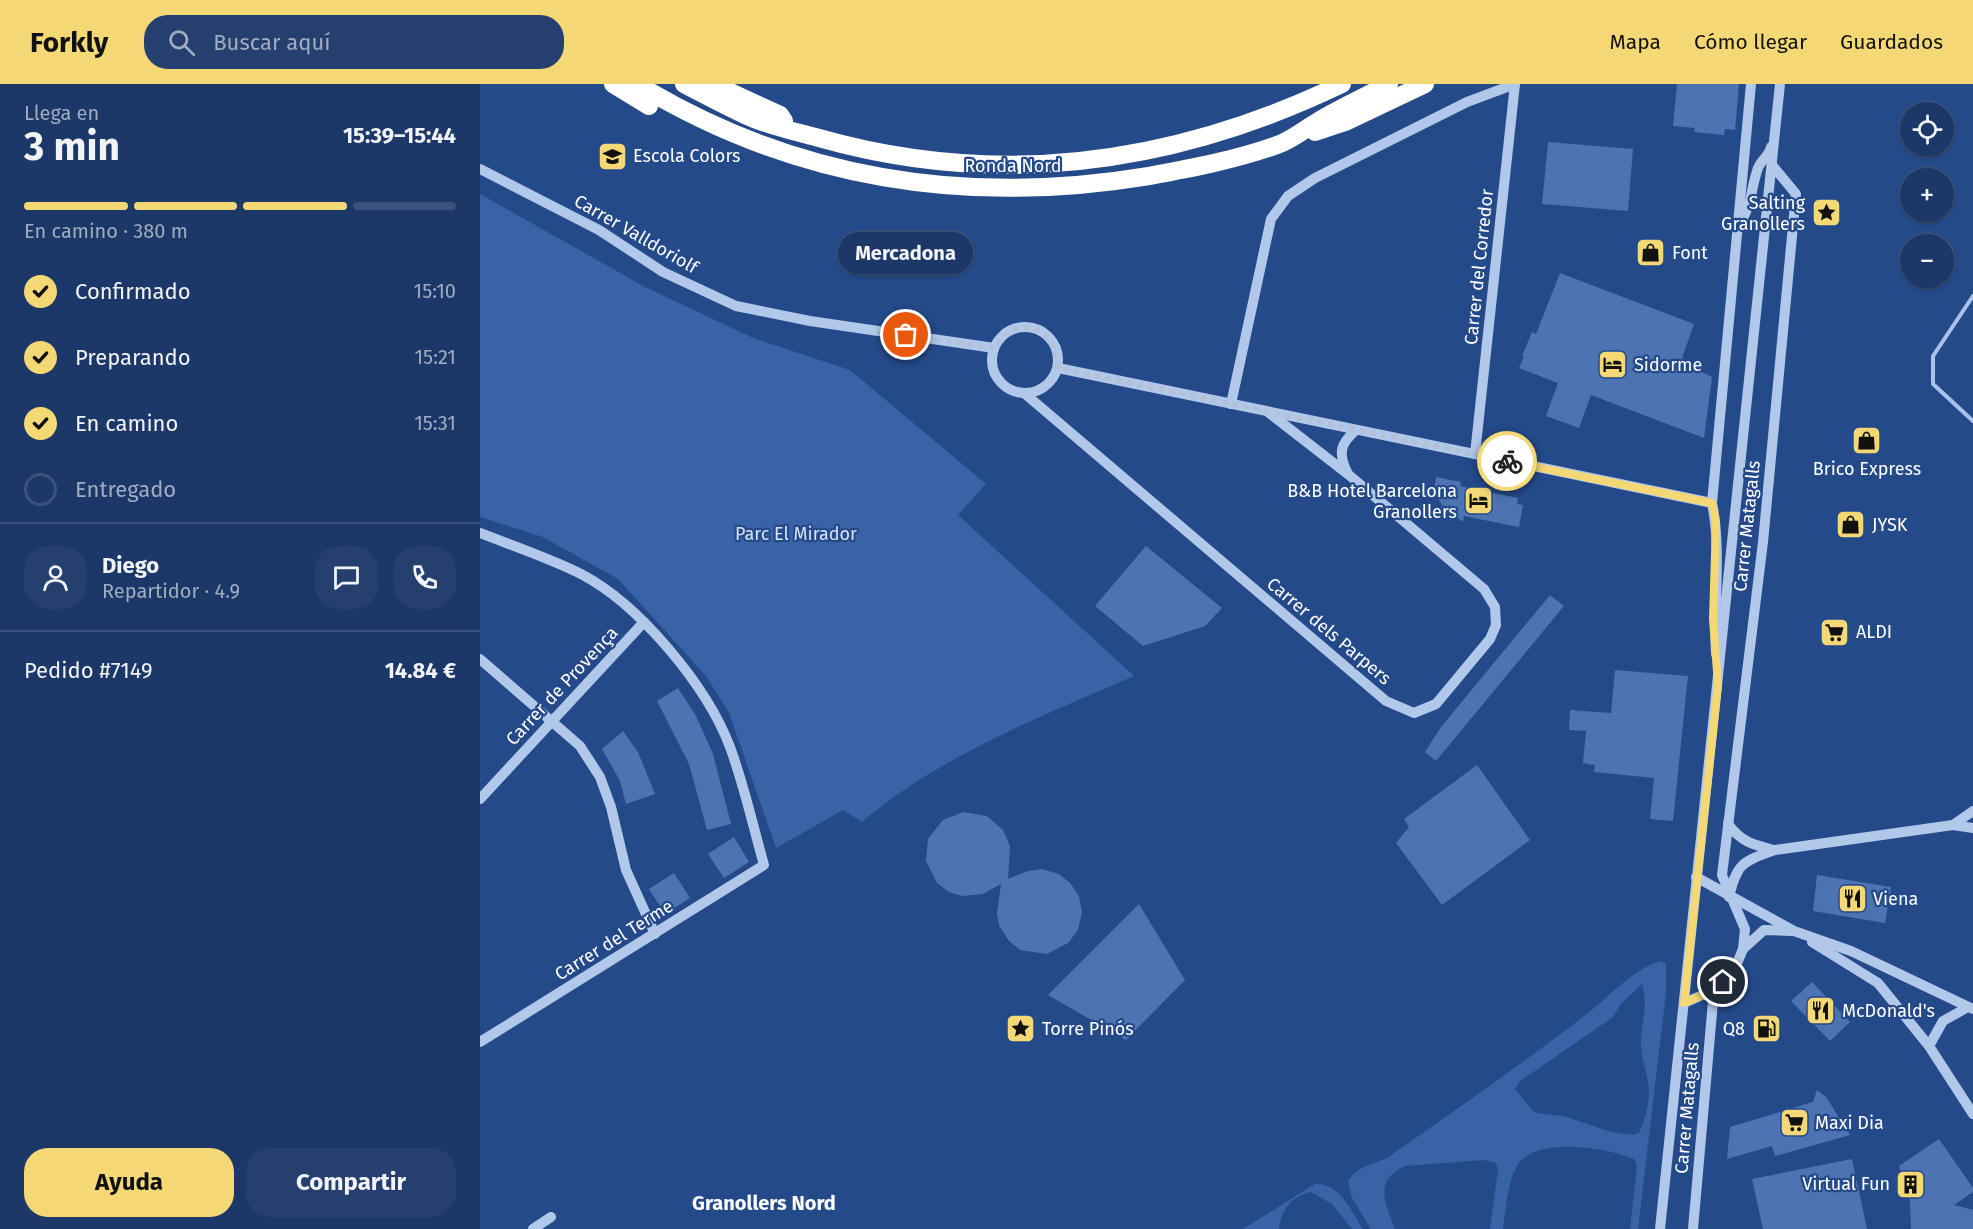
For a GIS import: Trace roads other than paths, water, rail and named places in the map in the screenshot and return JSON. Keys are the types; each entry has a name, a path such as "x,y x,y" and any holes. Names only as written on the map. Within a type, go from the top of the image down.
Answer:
{"highway":[{"path":"613,84 648,106 726,137 741,136"},
{"name":"Ronda Nord","path":"637,84 663,100 741,136 827,166 894,180 970,189 1053,188 1115,181 1204,166 1279,144 1389,84"},
{"name":"Ronda Nord","path":"684,84 743,114 856,149 968,164 1031,164 1092,160 1189,143 1307,100 1342,84"},
{"path":"713,84 780,115 790,130"},
{"path":"1307,100 1329,84"},
{"path":"1279,144 1345,122 1425,84"}],"street":[{"path":"1231,404 1271,219 1288,196 1315,178 1467,102 1515,84"},
{"name":"Carrer del Corredor","path":"1476,454 1515,84"},
{"path":"1718,685 1713,619 1716,522 1712,503 1751,84"},
{"path":"1660,1224 1780,84"},
{"path":"1738,227 1751,207 1757,168 1769,154 1777,114"},
{"name":"Carrer Matagalls","path":"1684,1003 1714,990 1732,973 1743,949 1745,928 1740,914 1729,898 1722,875 1763,542 1796,194 1772,165"},
{"name":"Carrer Valldoriolf","path":"480,169 599,230 663,272 736,306 810,321 994,348"},
{"path":"1032,328 1049,338 1055,348 1058,368 1042,388 1024,393 1003,385 996,376 992,366 994,348 1009,331 1032,328"},
{"path":"1058,368 1712,503"},
{"name":"Carrer dels Parpers","path":"1024,393 1386,701 1414,713 1436,704 1490,639 1496,625 1495,607 1484,589 1349,475 1268,412"},
{"path":"1349,475 1341,459 1341,449 1345,440 1356,430"},
{"path":"480,532 582,574 627,606 644,622"},
{"name":"Carrer de Provença","path":"480,799 644,622"},
{"name":"Carrer del Terme","path":"480,1042 764,865 730,746 701,690 644,622"},
{"path":"480,659 580,746 600,777 611,807 626,870 655,934"},
{"path":"1953,825 1973,811"},
{"path":"1728,824 1736,836 1748,844 1775,850"},
{"path":"1973,828 1953,825 1775,850 1746,860 1735,872 1729,898 1794,931 1878,983 1929,1046 1973,1114"},
{"name":"Carrer Matagalls","path":"1696,877 1729,898"},
{"path":"1743,949 1764,930 1794,931 1851,951 1971,1008"},
{"name":"Carrer Matagalls","path":"1693,1229 1714,990"},
{"path":"1929,1046 1943,1021 1971,1008"},
{"path":"533,1229 551,1217"}],"waterway":[{"path":"1973,296 1933,356 1933,384 1973,421"}],"place":[{"name":"Escola Colors","path":"612,156"},
{"name":"Salting Granollers","path":"1826,213"},
{"name":"Font","path":"1651,253"},
{"name":"Mercadona","path":"906,335"},
{"name":"Sidorme","path":"1613,365"},
{"name":"Brico Express","path":"1867,440"},
{"name":"B&B Hotel Barcelona Granollers","path":"1478,501"},
{"name":"JYSK","path":"1851,525"},
{"name":"ALDI","path":"1835,632"},
{"name":"Viena","path":"1852,899"},
{"name":"McDonald's","path":"1821,1011"},
{"name":"Torre Pinós","path":"1021,1029"},
{"name":"Q8","path":"1766,1029"},
{"name":"Maxi Dia","path":"1794,1123"},
{"name":"Virtual Fun","path":"1911,1184"}],"district":[{"name":"Granollers Nord","path":"764,1203"}],"park label":[{"name":"Parc El Mirador","path":"796,534"}]}
